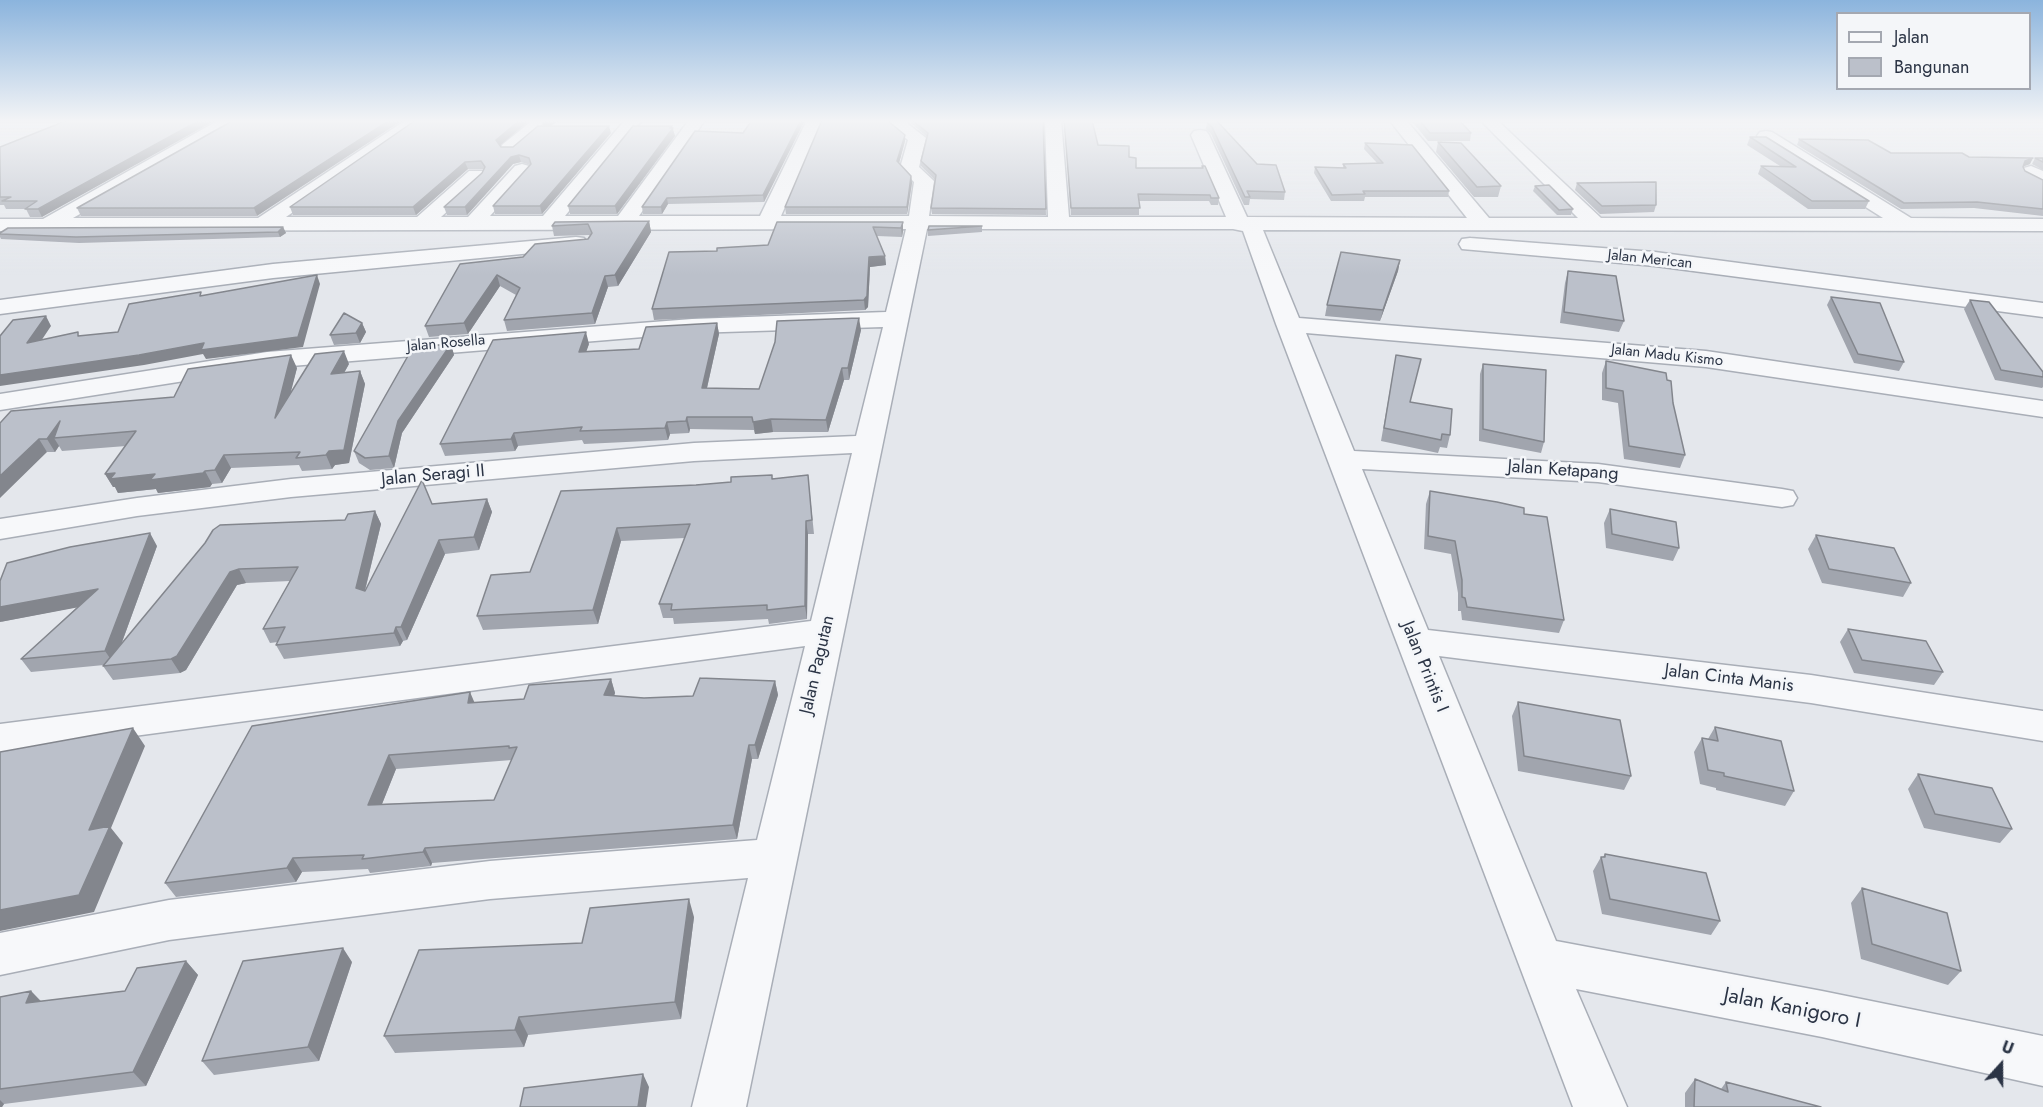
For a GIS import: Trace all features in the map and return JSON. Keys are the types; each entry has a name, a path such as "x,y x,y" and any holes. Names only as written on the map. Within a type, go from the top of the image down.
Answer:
{"street":[{"path":"46,225 140,172"},
{"path":"261,225 340,172"},
{"path":"473,223 520,172"},
{"path":"548,223 591,172"},
{"path":"624,222 660,172"},
{"path":"768,224 792,172"},
{"name":"Jalan Pagutan","path":"719,1107 896,319 898,239 924,181 913,172"},
{"path":"1056,172 1059,225"},
{"name":"Jalan Printis I","path":"1219,172 1249,230 1288,324 1600,1107"},
{"path":"1440,172 1483,224"},
{"path":"1542,172 1596,224"},
{"path":"1822,172 1907,225"},
{"path":"422,223 476,176"},
{"path":"0,225 624,222 768,224 898,239"},
{"path":"0,307 273,271 631,238 745,236 898,239 1059,225 1249,230 1483,224 2043,225"},
{"name":"Jalan Merican","path":"1249,230 1655,259 2043,310"},
{"name":"Jalan Rosella","path":"0,402 279,359 692,326 896,319"},
{"name":"Jalan Madu Kismo","path":"1288,324 1706,359 2043,409"},
{"name":"Jalan Seragi II","path":"0,529 137,507 291,488 694,452 867,444"},
{"name":"Jalan Ketapang","path":"1342,459 1598,473 1782,498"},
{"path":"0,739 826,631"},
{"name":"Jalan Cinta Manis","path":"1414,641 1811,689 2043,726"},
{"path":"0,954 169,920 490,880 775,857"},
{"name":"Jalan Kanigoro I","path":"1540,960 1822,1014 2043,1061"}],"building":[{"path":"0,172 106,172 38,209 25,209 37,201 2,201 11,197 0,197"},
{"path":"142,172 310,172 254,208 77,208"},
{"path":"341,172 454,172 413,207 290,207"},
{"path":"498,172 465,207 444,207 482,173"},
{"path":"524,172 570,172 540,206 493,206"},
{"path":"596,172 641,172 615,206 568,206"},
{"path":"667,172 775,172 763,195 667,198 661,207 642,207"},
{"path":"800,172 907,172 911,176 907,207 785,207"},
{"path":"932,172 1045,172 1046,209 931,208 936,175"},
{"path":"1068,172 1207,172 1219,198 1211,198 1210,195 1138,194 1140,208 1071,208"},
{"path":"1233,172 1278,172 1285,192 1247,191 1250,197 1245,197"},
{"path":"1318,172 1433,172 1449,191 1363,191 1365,194 1332,195"},
{"path":"1464,172 1488,172 1501,186 1477,187"},
{"path":"1769,172 1822,172 1869,201 1812,201"},
{"path":"1853,172 2026,172 2043,180 2043,209 1977,202 1904,203"},
{"path":"1656,182 1656,205 1602,206 1577,183"},
{"path":"1549,185 1573,209 1559,210 1535,186"},
{"path":"649,221 615,275 605,276 592,313 504,320 520,288 497,275 464,323 425,326 460,264 523,257 535,244 588,239 592,233 588,224 552,226 555,222"},
{"path":"777,222 903,222 901,228 873,227 885,256 869,257 867,296 864,300 652,309 669,252 717,251 717,248 768,245"},
{"path":"929,226 982,226 928,230"},
{"path":"283,227 278,232 76,237 0,234 8,228"},
{"path":"1341,252 1400,260 1383,310 1327,305"},
{"path":"1568,271 1616,276 1624,321 1564,312"},
{"path":"317,275 298,337 201,350 204,343 0,375 0,336 13,320 46,316 27,343 78,332 78,336 118,332 129,304 201,292 200,296"},
{"path":"1831,297 1880,303 1904,362 1858,354"},
{"path":"1970,300 1989,302 2043,372 2043,377 2001,370"},
{"path":"344,313 362,323 356,333 330,335"},
{"path":"859,318 848,368 842,368 826,420 771,419 753,422 752,417 687,417 686,421 667,422 665,428 580,431 582,427 514,433 511,439 440,444 493,340 586,332 579,352 639,349 646,327 717,323 702,388 759,389 775,342 777,321"},
{"path":"451,344 398,421 389,456 365,458 354,451 413,347"},
{"path":"344,351 331,374 360,371 344,450 329,451 326,455 296,458 300,452 224,455 215,470 203,473 150,480 155,474 110,479 115,473 105,474 136,431 54,438 60,421 47,439 39,439 0,476 0,423 11,411 174,397 188,369 291,355 275,418 315,354"},
{"path":"1396,355 1421,359 1410,402 1452,409 1450,435 1442,434 1441,440 1384,428"},
{"path":"1606,361 1666,373 1667,380 1671,381 1673,403 1685,455 1629,446 1623,391 1606,388"},
{"path":"1483,364 1546,370 1544,442 1483,429"},
{"path":"772,475 772,479 808,475 812,520 806,521 805,606 767,610 767,605 671,610 672,604 659,604 690,524 617,528 593,610 477,616 491,575 530,572 561,491 696,485 731,482 731,477"},
{"path":"422,480 432,504 487,499 474,537 439,540 401,627 396,627 394,633 276,645 285,627 263,629 298,567 239,569 230,572 177,656 171,659 103,666 205,543 213,530 220,525 345,520 348,514 375,511 356,588 365,591"},
{"path":"1430,491 1524,508 1524,514 1547,517 1564,620 1467,607 1465,598 1462,597 1462,580 1455,541 1428,536"},
{"path":"1610,509 1676,522 1679,548 1612,534"},
{"path":"150,533 105,651 21,659 98,589 0,607 0,581 7,563 70,547"},
{"path":"1816,535 1894,548 1911,583 1829,569"},
{"path":"1848,629 1926,641 1943,672 1862,660"},
{"path":"700,678 775,681 755,745 749,745 733,825 425,848 423,852 362,859 364,855 293,858 287,868 165,883 252,726 470,692 468,703 524,699 529,685 611,679 604,695 644,698 693,696","holes":["509,746 509,748 517,747 494,800 368,805 389,755"]},
{"path":"1518,702 1620,720 1631,776 1524,756"},
{"path":"1715,727 1781,741 1794,791 1724,776 1724,773 1708,770 1702,738 1718,741"},
{"path":"133,728 89,830 110,826 79,895 0,910 0,752"},
{"path":"1918,774 1992,788 2012,829 1935,814"},
{"path":"1605,854 1706,873 1720,921 1610,899 1601,857 1605,857"},
{"path":"1862,888 1947,913 1961,971 1872,944"},
{"path":"689,899 675,1002 519,1017 515,1030 384,1036 419,950 582,943 590,908"},
{"path":"343,948 308,1047 202,1061 243,961"},
{"path":"186,961 133,1072 0,1089 0,997 31,991 26,1003 125,991 137,968"},
{"path":"643,1074 638,1107 520,1107 524,1088"},
{"path":"1695,1079 1728,1092 1726,1082 1821,1107 1694,1107"}]}
